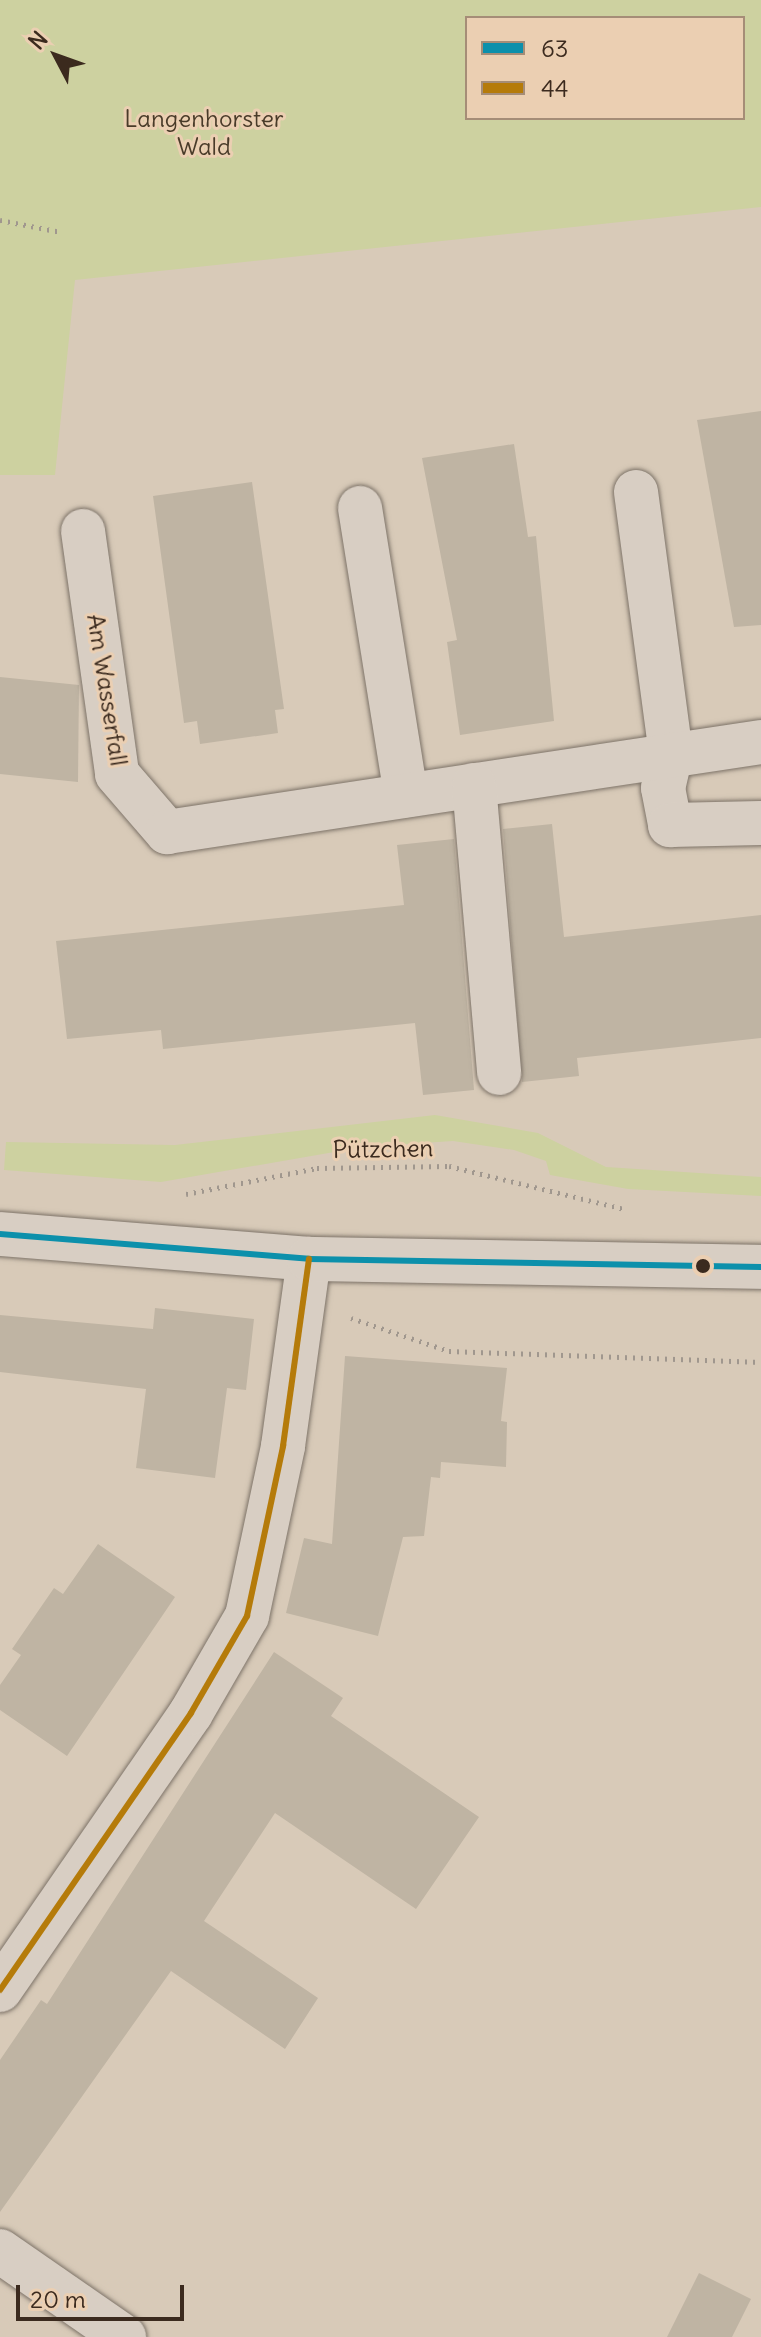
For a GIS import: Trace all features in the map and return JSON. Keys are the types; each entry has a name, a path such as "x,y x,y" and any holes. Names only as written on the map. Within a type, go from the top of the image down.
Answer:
{"street":[{"path":"636,492 671,754 663,788 670,825 761,823"},
{"path":"360,508 406,795"},
{"name":"Am Wasserfall","path":"83,531 117,774 167,832 761,742"},
{"path":"474,785 499,1073"},
{"path":"0,1234 309,1259 761,1267"},
{"path":"0,1990 191,1713 247,1616 283,1446 309,1259"},
{"path":"0,2251 124,2337"}],"path":[{"path":"0,220 61,232"},
{"name":"Pützchen","path":"178,1195 317,1168 449,1166 630,1209"},
{"path":"633,1361 761,1362"}],"green space":[{"name":"Langenhorster Wald","path":"0,0 761,0 761,207 75,280 55,475 0,475"},
{"path":"435,1115 538,1133 606,1167 761,1177 761,1196 628,1189 550,1175 546,1161 514,1150 453,1141 363,1147 161,1182 4,1170 6,1142 175,1145"}],"building":[{"path":"761,411 761,625 734,627 697,420"},
{"path":"514,444 528,537 536,536 554,721 460,735 447,642 457,640 422,458"},
{"path":"252,482 284,709 275,710 278,733 200,744 197,721 184,723 153,496"},
{"path":"0,677 79,685 78,782 0,774"},
{"path":"552,824 564,937 761,915 761,1038 577,1058 579,1076 522,1082 503,829"},
{"path":"454,839 474,1090 423,1095 415,1023 163,1049 161,1030 67,1039 56,941 404,905 397,845"},
{"path":"155,1308 254,1319 246,1390 227,1388 215,1478 136,1468 146,1389 0,1372 0,1315 153,1329"},
{"path":"345,1356 507,1368 501,1421 507,1422 506,1467 441,1462 440,1478 431,1477 424,1536 403,1537 378,1636 286,1613 304,1538 332,1544"},
{"path":"98,1544 175,1597 67,1756 0,1710 0,1685 21,1655 12,1649 54,1588 63,1594"},
{"path":"274,1652 343,1698 331,1716 479,1817 416,1909 275,1813 204,1921 318,1998 285,2049 171,1971 0,2212 0,2060 41,2000 47,2004"},
{"path":"699,2273 751,2299 732,2337 667,2337"}],"transit line":[{"name":"63","path":"0,1234 309,1259 761,1267"},
{"name":"44","path":"0,1990 191,1713 247,1616 283,1446 309,1259"}]}
